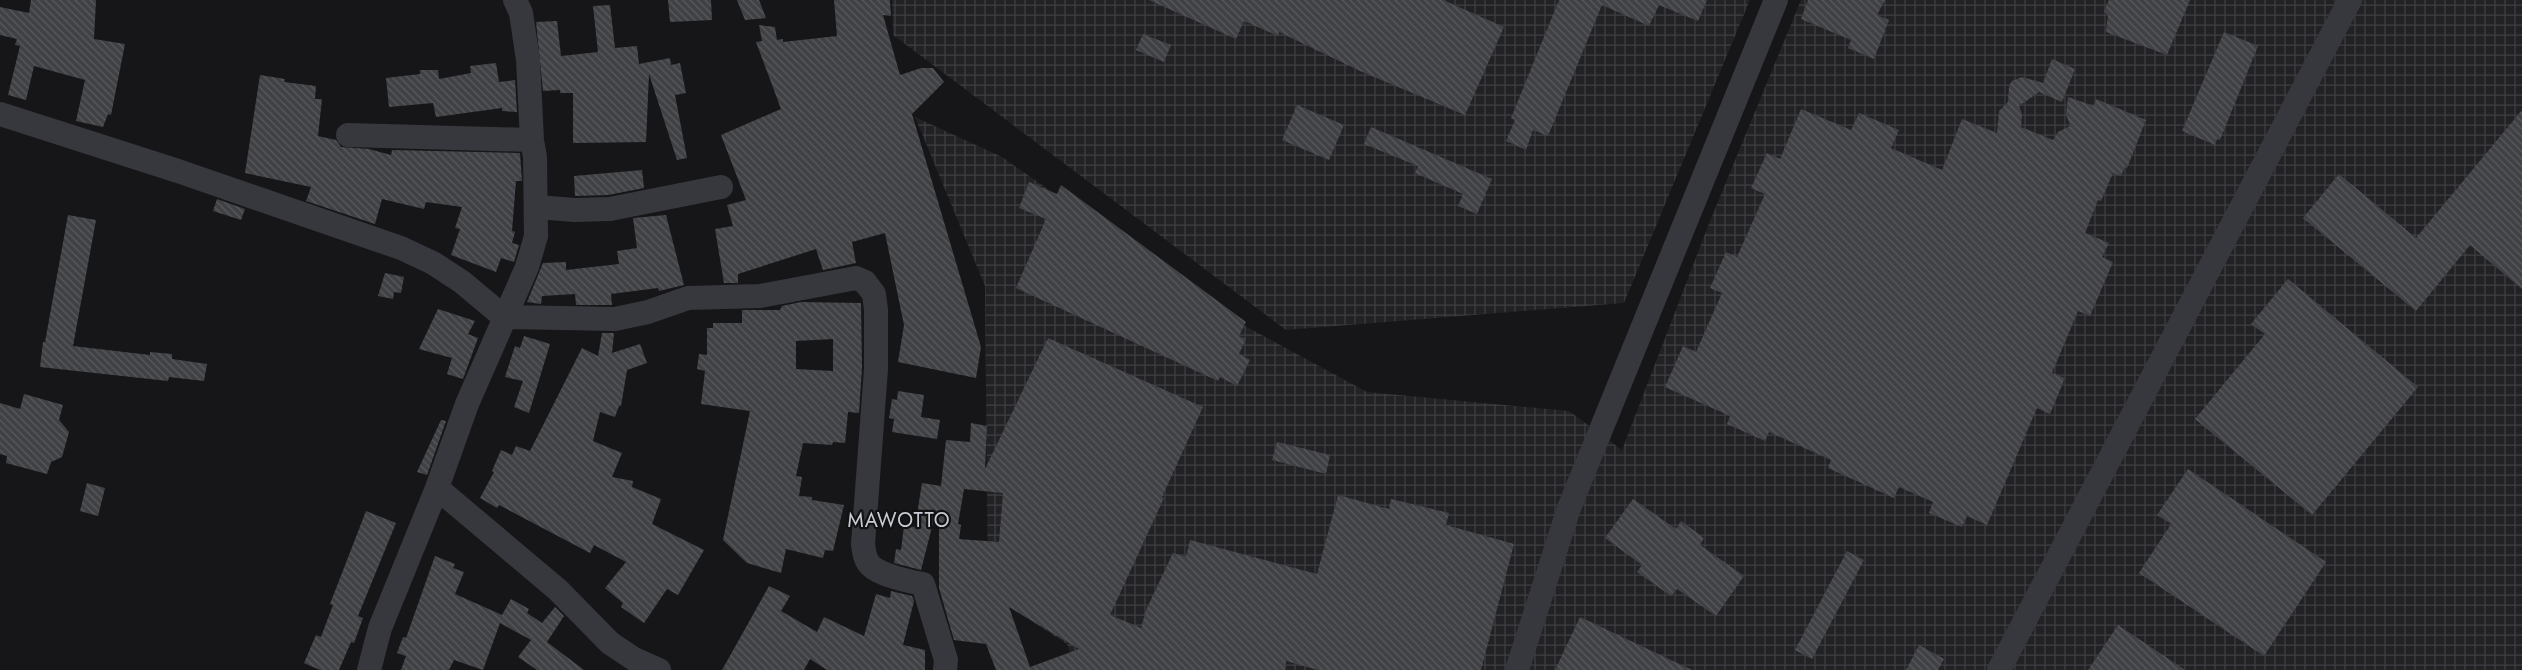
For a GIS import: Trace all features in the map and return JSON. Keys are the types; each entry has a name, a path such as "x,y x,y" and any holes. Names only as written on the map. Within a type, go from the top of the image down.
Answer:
{"street":[{"path":"369,670 380,628 437,488 467,404 527,267 536,236 535,158 532,140 528,60 521,13 515,0"},
{"path":"1518,670 1569,508 1776,0"},
{"path":"1999,670 2350,0"},
{"path":"0,114 178,171 401,248 433,263 462,282 504,317 615,319 648,312 688,298 760,296 856,278 865,282 874,294 876,310 876,369 863,544 865,556 872,568 923,584 946,660 946,670"},
{"path":"348,136 532,140"},
{"path":"536,207 575,210 610,209 721,187"},
{"path":"437,488 558,590 610,643 634,659 659,670"}],"shaded area":[{"path":"892,0 1750,0 1624,303 1286,330 893,35"},
{"path":"1801,0 2522,0 2522,670 1076,670 1067,644 988,593 985,286 915,117 1002,157 1236,321 1367,392 1569,411 1622,450 1710,221"}],"building":[{"path":"31,0 96,0 94,39 125,44 111,115 108,114 103,127 76,121 85,80 34,66 26,100 8,95 20,46 15,45 17,39 0,35 0,7 29,13"},
{"path":"668,0 711,0 712,20 670,22"},
{"path":"737,0 759,0 766,18 745,20"},
{"path":"834,0 890,0 891,16 883,15 900,75 921,68 933,68 944,82 912,114 981,347 976,378 898,362 904,325 885,233 852,242 856,263 823,270 816,249 738,274 738,283 724,283 715,229 733,226 727,205 746,200 721,135 781,109 756,42 762,41 759,25 775,27 777,40 783,39 783,42 837,36"},
{"path":"1149,0 1443,0 1504,27 1465,115 1360,71 1279,32 1278,36 1244,21 1236,39"},
{"path":"1559,0 1707,0 1698,21 1659,5 1649,26 1602,5 1548,136 1533,130 1526,150 1506,141 1515,120 1511,118"},
{"path":"1808,0 1885,0 1877,15 1889,20 1874,59 1848,48 1851,40 1801,19"},
{"path":"2109,0 2190,0 2167,55 2106,32 2108,15 2104,11"},
{"path":"610,5 615,48 637,46 639,64 670,58 671,65 680,63 686,93 675,95 687,158 677,160 649,74 646,142 573,143 573,93 560,93 560,90 543,91 536,22 557,21 561,56 598,52 593,6"},
{"path":"2224,32 2258,46 2220,140 2217,139 2215,145 2182,131"},
{"path":"1143,34 1171,45 1164,62 1136,50"},
{"path":"2052,59 2075,69 2062,102 2039,92 2019,106 2022,114 2021,127 2053,140 2058,132 2070,126 2066,114 2068,97 2094,106 2096,99 2146,120 2127,168 2125,167 2121,176 2113,173 2101,201 2098,200 2085,233 2109,243 2102,257 2113,262 2090,316 2078,311 2052,373 2065,378 2050,414 2037,408 1987,525 1967,516 1962,527 1929,513 1933,502 1899,487 1894,498 1828,468 1831,460 1769,432 1765,441 1727,424 1730,416 1665,387 1683,346 1696,352 1722,293 1710,288 1726,252 1737,257 1765,194 1751,188 1767,153 1780,159 1801,109 1851,130 1859,113 1899,130 1891,148 1942,170 1962,119 1997,133 1999,111 2008,102 2009,86 2012,81 2022,77 2043,83"},
{"path":"496,63 499,82 515,80 517,112 502,111 502,108 436,117 433,103 389,107 386,78 420,74 420,70 438,70 439,79 471,73 470,66"},
{"path":"260,75 285,79 284,82 316,86 315,99 322,99 318,136 336,140 341,147 369,149 391,155 392,150 520,153 522,181 516,181 512,231 515,232 512,243 519,245 514,262 501,258 496,272 451,255 460,229 455,228 462,207 426,202 424,209 382,199 375,224 306,201 311,187 245,173"},
{"path":"1297,105 1344,125 1329,160 1282,140"},
{"path":"2522,110 2522,289 2470,245 2416,311 2303,218 2339,174 2416,238"},
{"path":"1371,127 1492,179 1477,214 1458,206 1463,194 1415,173 1418,166 1364,144"},
{"path":"642,170 644,188 608,195 575,196 574,176"},
{"path":"1029,182 1057,194 1061,185 1246,322 1239,336 1246,339 1239,354 1250,360 1237,386 1220,377 1218,381 1016,288 1046,219 1019,208"},
{"path":"217,199 245,209 241,220 213,211"},
{"path":"68,215 96,220 73,346 150,355 150,352 172,354 172,359 207,364 204,381 169,377 168,381 40,367 43,342 45,342"},
{"path":"666,215 684,285 659,291 658,288 611,294 612,305 576,305 575,294 542,296 541,304 527,302 543,263 566,262 566,270 619,264 617,251 637,248 633,218"},
{"path":"385,273 404,277 401,293 394,292 393,299 378,296"},
{"path":"2288,279 2418,387 2312,515 2195,419 2265,334 2251,324"},
{"path":"801,302 861,303 862,368 859,413 848,412 845,443 833,442 832,445 803,443 796,476 802,477 799,496 812,497 812,500 844,505 833,551 825,550 823,558 786,549 781,573 747,563 723,540 750,411 701,404 705,371 697,369 699,354 707,355 707,328 713,328 713,323 742,323 742,310 780,310 782,306","holes":["833,339 833,371 796,369 796,341"]},
{"path":"438,309 475,321 468,334 478,338 463,379 447,374 452,358 419,349"},
{"path":"602,333 614,333 612,353 640,344 647,363 627,370 621,406 619,406 615,417 600,412 593,441 622,453 612,477 633,481 632,487 661,499 652,524 704,550 678,595 667,589 644,623 621,607 623,603 605,588 626,562 594,545 590,553 499,505 497,508 480,498 494,472 492,471 501,450 512,455 516,446 530,451 582,348 598,356"},
{"path":"524,336 550,344 529,413 514,407 523,381 505,377 515,346 520,348"},
{"path":"1048,338 1203,407 1162,497 1164,498 1110,615 1141,628 1146,610 1173,553 1186,557 1190,540 1317,574 1338,495 1389,509 1391,499 1449,513 1446,525 1514,544 1481,670 1318,670 1286,661 1285,670 996,670 986,644 954,640 939,588 939,519 934,519 921,570 894,563 896,549 901,550 904,526 915,527 922,483 941,486 946,440 970,442 971,423 987,426 985,469","holes":["964,489 1003,493 999,542 959,539 961,525 958,524","1009,607 1079,649 1030,667"]},
{"path":"898,391 924,395 921,417 940,420 937,439 892,432 894,419 889,418 892,399 897,400"},
{"path":"24,394 63,405 59,420 69,432 62,457 51,462 47,474 6,463 7,456 0,454 0,403 20,409"},
{"path":"441,420 446,421 427,475 417,472"},
{"path":"1277,442 1330,455 1326,474 1272,460"},
{"path":"2188,469 2326,562 2264,656 2139,573 2171,524 2157,515"},
{"path":"87,483 105,488 98,516 80,511"},
{"path":"1633,499 1676,529 1681,521 1704,538 1700,545 1744,576 1716,616 1677,589 1671,596 1637,572 1642,565 1605,538"},
{"path":"366,511 396,523 358,616 363,618 354,643 351,642 339,670 320,670 304,663 316,635 321,637 333,605 330,604"},
{"path":"1847,551 1864,560 1812,659 1795,650"},
{"path":"435,556 455,564 453,568 464,572 455,594 502,615 511,599 529,609 527,613 542,623 555,607 564,616 547,642 584,670 537,670 518,657 531,640 500,623 483,670 454,660 449,670 401,670 406,656 397,653 403,637 406,638"},
{"path":"769,586 790,596 781,611 817,632 824,617 864,636 876,594 890,598 891,591 912,596 914,601 903,645 925,650 925,670 827,670 810,659 804,670 722,670"},
{"path":"1580,617 1692,670 1555,670"},
{"path":"2118,625 2185,670 2088,670"},
{"path":"1919,645 1944,659 1938,670 1906,670"}],"district":[{"name":"MAWOTTO","path":"899,520"}]}
